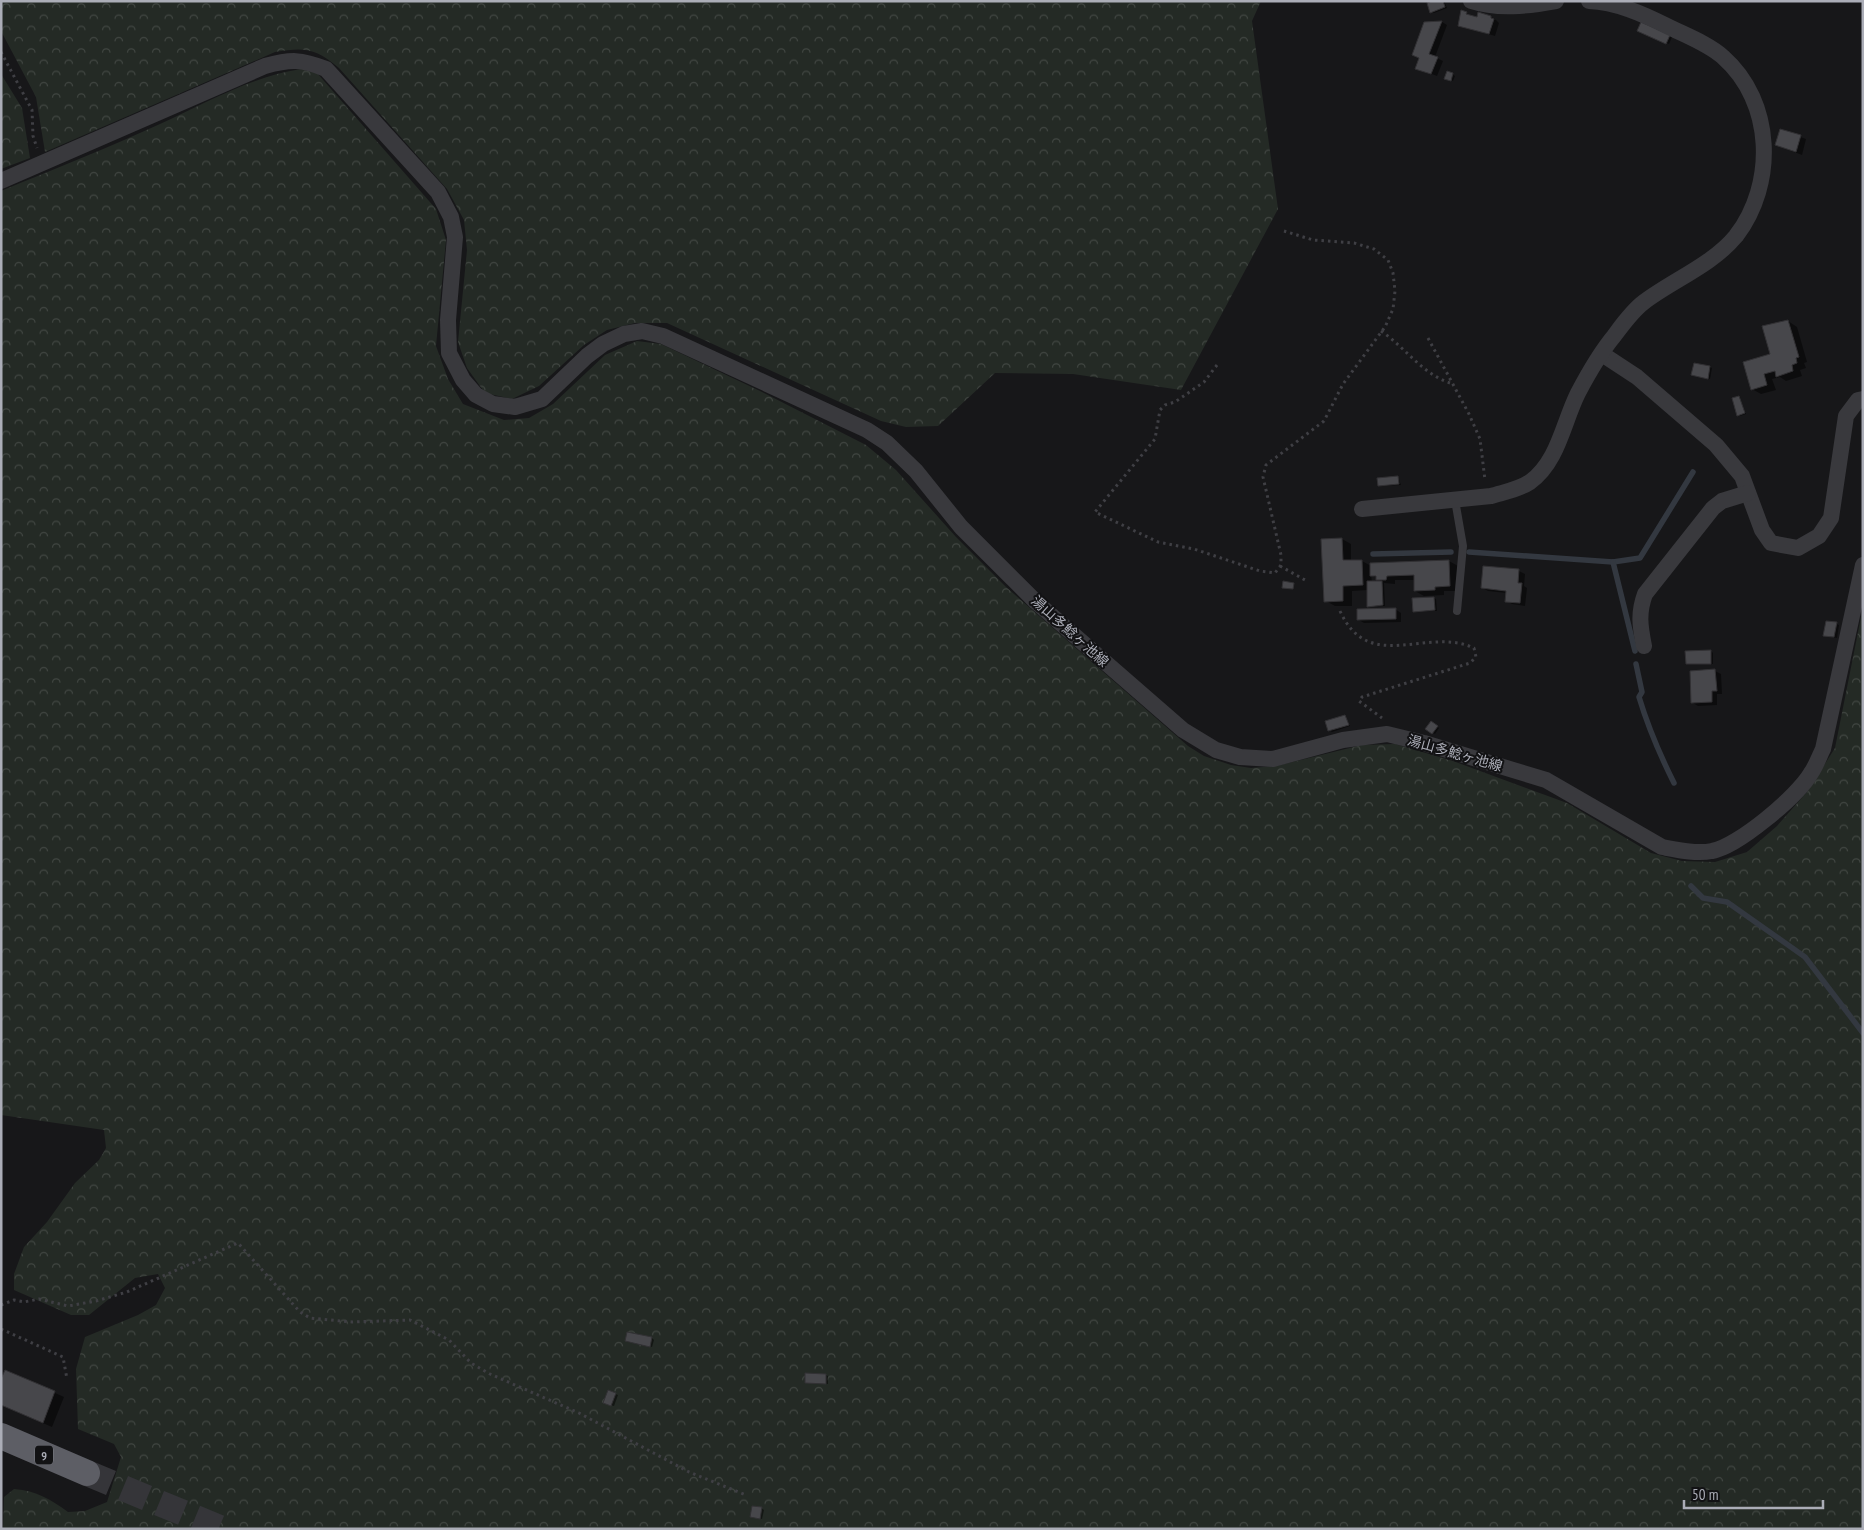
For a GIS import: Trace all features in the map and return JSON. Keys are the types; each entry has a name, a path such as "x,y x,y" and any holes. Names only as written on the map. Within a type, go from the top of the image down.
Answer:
{"highway":[{"name":"9","path":"1,1436 87,1473"}],"street":[{"path":"1471,1 1495,7 1529,6 1556,1"},
{"path":"1362,509 1486,496 1523,485 1543,469 1553,454 1577,394 1622,326 1643,302 1712,257 1735,236 1756,202 1765,156 1762,130 1754,100 1740,76 1723,56 1646,15 1600,1 1589,1"},
{"name":"湯山多鯰ヶ池線","path":"1,181 265,66 289,60 305,60 326,69 438,192 452,217 455,237 448,320 449,353 463,380 476,394 493,404 515,406 542,399 587,356 603,344 624,334 642,331 663,336 867,430 887,443 939,497 961,527 1036,602 1184,730 1216,750 1240,758 1273,759 1343,740 1387,734 1546,780 1662,847 1682,851 1713,851 1740,838 1771,815 1797,791 1811,774 1823,749 1863,565"},
{"path":"1602,354 1636,377 1716,444 1742,476 1762,530 1771,543 1798,548 1819,536 1831,518 1846,416 1858,400 1863,399"},
{"path":"1644,646 1639,622 1641,607 1646,594 1713,508 1722,501 1748,493"}],"lane":[{"path":"1455,500 1463,546 1457,612"}],"path":[{"path":"1,52 32,110 33,136 42,163"},
{"path":"1217,365 1204,382 1175,402 1164,405 1160,410 1155,439 1095,512 1158,542 1194,549 1260,571 1275,573 1280,566 1281,555 1263,477 1266,465 1324,421 1342,384 1381,332 1393,310 1395,291 1393,273 1388,260 1374,249 1354,243 1313,240 1284,231"},
{"path":"1381,332 1394,340 1425,370 1438,379 1451,383"},
{"path":"1428,338 1469,414 1480,440 1484,458 1486,496"},
{"path":"1280,566 1305,580"},
{"path":"1340,610 1351,632 1363,640 1385,646 1452,642 1474,648 1476,658 1470,663 1362,697 1359,701 1383,719 1400,737"},
{"path":"1,1305 14,1300 24,1302 39,1299 68,1306 96,1301 127,1292 238,1243 300,1312 310,1318 352,1322 410,1320 448,1340 471,1363 490,1374 579,1413 689,1472 746,1495"},
{"path":"1,1329 63,1357 67,1379"}],"green space":[{"path":"1,1 1261,1 1252,21 1278,209 1181,390 1073,374 995,373 938,426 906,427 881,421 667,323 635,323 607,330 584,345 539,386 512,399 485,393 467,368 458,342 467,250 464,220 447,189 331,61 309,51 275,52 45,152 36,97 1,31"},
{"path":"301,69 317,73 436,209 446,240 436,346 448,379 463,404 504,420 529,418 553,404 605,355 637,341 661,344 760,391 866,445 896,470 956,537 1006,587 1188,746 1204,756 1231,765 1251,768 1276,766 1362,745 1395,744 1453,761 1567,803 1651,853 1682,861 1715,862 1747,852 1777,826 1807,792 1835,748 1863,607 1863,1529 3,1529 4,1497 14,1489 43,1496 68,1512 85,1511 107,1502 121,1457 114,1444 78,1429 76,1369 85,1337 138,1315 156,1305 165,1288 158,1274 135,1278 89,1315 71,1315 14,1290 14,1274 24,1247 47,1222 75,1183 99,1160 106,1148 104,1130 1,1115 1,191 121,142 246,84"},
{"path":"1,74 22,108 30,158 1,169"}],"building":[{"path":"1443,1 1445,7 1430,13 1427,3"},
{"path":"1461,10 1467,12 1466,14 1477,17 1478,12 1491,16 1494,19 1489,34 1458,26"},
{"path":"1442,21 1429,54 1438,57 1431,74 1415,69 1419,58 1412,55 1424,22"},
{"path":"1641,22 1670,35 1666,44 1637,31"},
{"path":"1447,71 1453,73 1451,81 1444,79"},
{"path":"1780,129 1801,135 1796,152 1775,145"},
{"path":"1788,320 1799,357 1796,358 1797,363 1792,365 1793,371 1776,377 1775,371 1764,374 1767,385 1751,390 1743,362 1770,354 1762,326"},
{"path":"1694,363 1710,366 1708,379 1691,375"},
{"path":"1739,396 1745,413 1737,416 1732,398"},
{"path":"1398,476 1399,484 1378,486 1377,478"},
{"path":"1342,538 1343,560 1362,560 1363,585 1343,586 1343,601 1324,602 1321,539"},
{"path":"1449,560 1450,586 1435,587 1435,590 1414,591 1414,575 1387,576 1386,580 1376,580 1376,576 1370,576 1370,563"},
{"path":"1483,566 1519,569 1518,583 1522,583 1520,603 1505,602 1506,591 1481,588"},
{"path":"1283,581 1294,583 1293,589 1282,588"},
{"path":"1367,581 1382,581 1383,605 1367,607"},
{"path":"1434,597 1435,610 1413,612 1412,598"},
{"path":"1396,608 1396,619 1357,620 1357,609"},
{"path":"1826,621 1837,622 1834,637 1823,636"},
{"path":"1711,650 1711,664 1686,664 1685,651"},
{"path":"1715,669 1717,691 1712,691 1712,702 1691,703 1690,671"},
{"path":"1345,715 1349,725 1328,731 1325,721"},
{"path":"1431,721 1438,726 1432,734 1425,729"},
{"path":"627,1332 652,1337 650,1347 625,1341"},
{"path":"5,1370 55,1391 43,1423 1,1405 1,1379"},
{"path":"805,1373 826,1374 826,1384 805,1383"},
{"path":"608,1390 616,1393 611,1406 603,1403"},
{"path":"752,1506 762,1507 760,1519 750,1517"}],"waterway":[{"path":"1469,552 1613,562 1640,558 1693,472"},
{"path":"1373,554 1451,552"},
{"path":"1613,562 1635,651"},
{"path":"1636,664 1642,692 1639,697 1655,741 1674,783"},
{"path":"1691,886 1703,898 1727,902 1805,957 1863,1033"}],"tunnel":[{"path":"87,1473 222,1529"}]}
